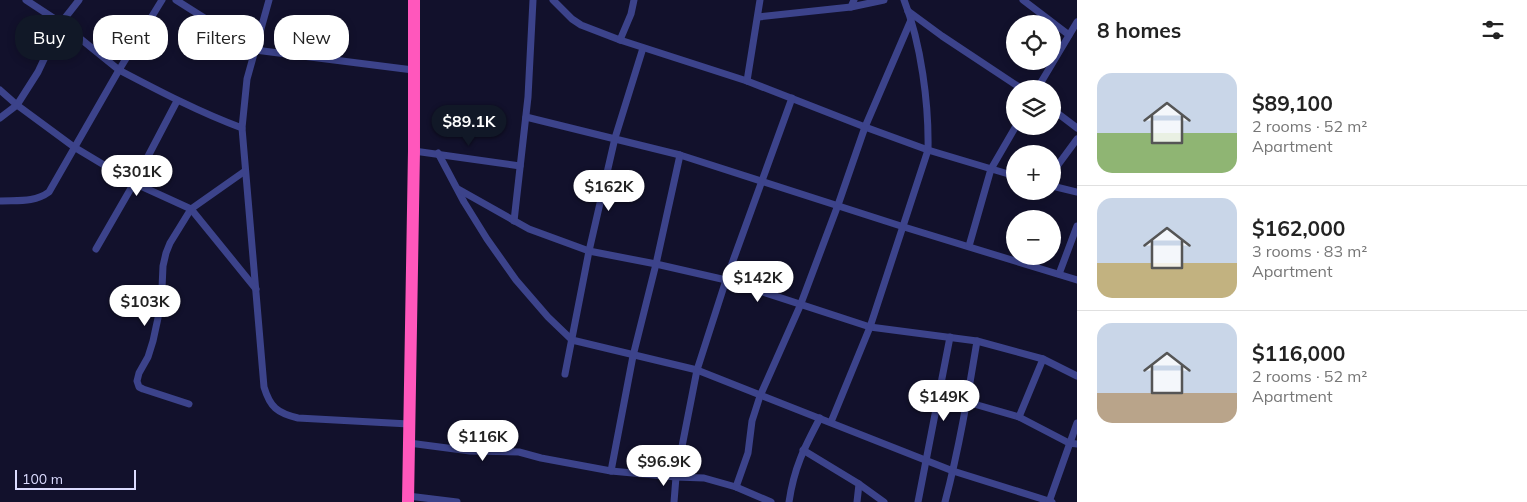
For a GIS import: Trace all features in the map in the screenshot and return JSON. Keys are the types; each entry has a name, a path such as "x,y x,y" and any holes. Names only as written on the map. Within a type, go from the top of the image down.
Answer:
{"highway":[{"path":"408,499 414,151 414,0"}],"street":[{"path":"26,0 49,15"},
{"path":"67,15 79,0"},
{"path":"0,201 34,199 48,192 162,0"},
{"path":"176,0 200,15"},
{"path":"264,18 269,0"},
{"path":"514,221 526,117 533,0"},
{"path":"553,0 572,19 581,25 620,40 747,81 865,128 928,150 1006,174"},
{"path":"620,40 631,14 634,0"},
{"path":"747,81 760,0"},
{"path":"758,17 884,0"},
{"path":"831,422 870,327 928,150 929,132 926,95 911,20 904,0"},
{"path":"1022,0 1068,35"},
{"path":"908,11 1008,80"},
{"path":"736,487 748,453 752,421 760,396 800,306 865,128 911,20"},
{"path":"1042,80 1077,22"},
{"path":"83,41 119,70 176,101 216,119 242,128"},
{"path":"566,374 589,251 615,138 643,48"},
{"path":"264,51 413,70"},
{"path":"0,118 17,105 44,60"},
{"path":"252,60 247,79 242,128 264,387 268,400 276,410 298,418 409,424"},
{"path":"0,90 74,148 134,183 191,209 256,289"},
{"path":"674,502 676,477 696,370 726,280 792,98"},
{"path":"96,249 134,183 176,101"},
{"path":"1061,116 1077,128"},
{"path":"526,117 680,155 1077,280"},
{"path":"969,246 991,170 1011,135"},
{"path":"1061,161 1077,139"},
{"path":"414,151 520,166"},
{"path":"438,153 487,239 516,280 548,317 572,340 696,370 926,461 1050,502 1073,444 1077,423"},
{"path":"611,471 632,356 656,264 680,155"},
{"path":"189,404 143,389 138,384 137,378 148,357 153,341 158,318 166,253 191,209 245,170"},
{"path":"1061,188 1077,192"},
{"path":"457,189 514,221 548,237 589,251 726,280 800,306 870,327 977,341 1044,360 1077,376"},
{"path":"1059,274 1077,226"},
{"path":"918,502 950,337"},
{"path":"945,502 967,402 977,341"},
{"path":"1019,417 1044,360"},
{"path":"938,396 1019,417 1073,444"},
{"path":"789,502 794,477 803,450 820,418"},
{"path":"409,442 458,450 519,452 611,471 704,478 736,487 771,502"},
{"path":"803,450 859,484 884,502"},
{"path":"857,502 859,484"},
{"path":"408,499 457,502"}]}
